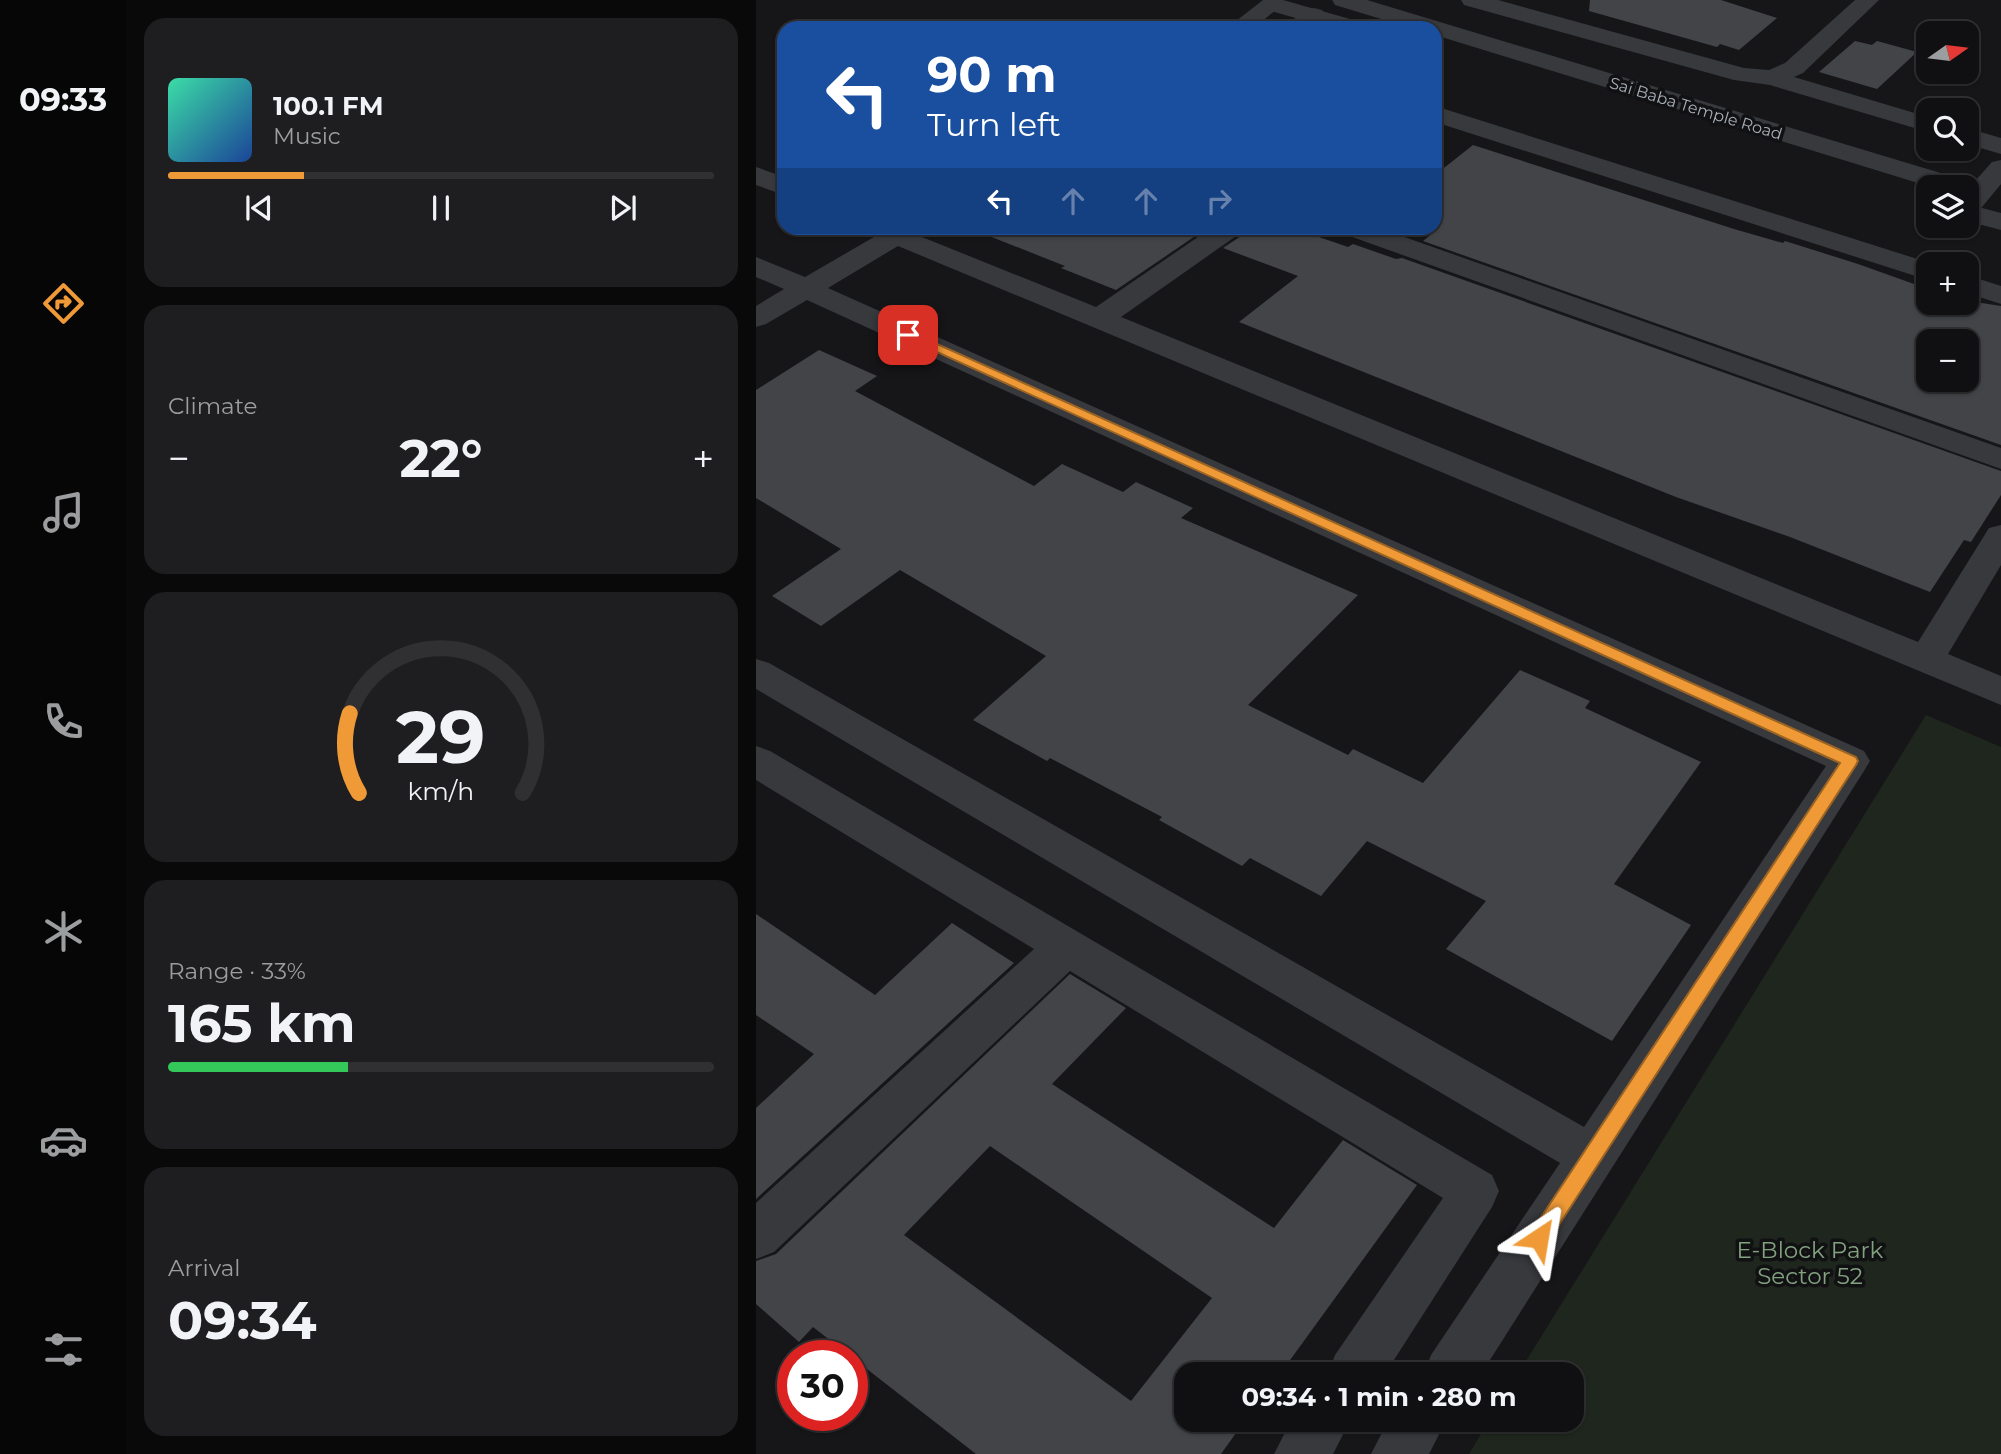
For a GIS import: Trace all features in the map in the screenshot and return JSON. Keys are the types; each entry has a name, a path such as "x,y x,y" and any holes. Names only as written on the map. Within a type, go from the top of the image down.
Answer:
{"street":[{"path":"1306,21 1336,0"},
{"name":"Sai Baba Temple Road","path":"1343,0 1412,21"},
{"path":"1472,0 1742,75 1772,78 1916,121"},
{"path":"1772,78 1794,68 1868,0"},
{"path":"1249,21 1275,2 1332,21"},
{"name":"Sai Baba Temple Road","path":"1442,30 1916,180"},
{"name":"Sai Baba Temple Road","path":"1442,54 1916,196"},
{"path":"1442,116 1916,268"},
{"path":"1979,140 2001,146"},
{"path":"1979,192 2001,168"},
{"path":"756,175 777,184"},
{"name":"Sai Baba Temple Road","path":"1979,203 2001,222"},
{"path":"756,318 806,289 887,235"},
{"path":"906,235 1100,319 2001,691"},
{"path":"1100,319 1219,235"},
{"path":"1374,235 2001,459"},
{"path":"756,266 1850,761 1458,1362"},
{"path":"1979,288 2001,295"},
{"path":"1926,660 2001,536"},
{"path":"756,672 1593,1157"},
{"path":"756,761 1475,1191 1362,1362"},
{"path":"756,1236 1067,946"},
{"path":"1301,1454 1315,1432"},
{"path":"1398,1454 1412,1432"}],"green space":[{"name":"E-Block Park Sector 52","path":"1926,715 2001,747 2001,1454 1469,1454 1482,1432 1584,1432 1584,1362 1525,1362"}],"building":[{"path":"1590,0 1721,0 1777,18 1739,50 1720,44 1717,47 1589,11"},
{"path":"1855,41 1872,45 1877,41 1916,52 1877,89 1819,72"},
{"path":"1473,145 1734,229 1783,243 1785,241 1858,264 1916,285 1916,315 1979,315 1979,303 2001,306 2001,445 1423,241 1430,235 1442,235 1442,169"},
{"path":"987,235 1197,235 1116,290 1061,268 1065,266"},
{"path":"1313,235 1348,247 1353,244 1396,259 1402,258 2001,471 2001,495 1971,542 1964,540 1930,592 1790,537 1676,497 1239,322 1298,276 1223,248 1241,236"},
{"path":"819,350 877,376 855,391 1034,486 1062,464 1123,492 1136,482 1193,508 1181,518 1358,595 1248,705 1348,755 1353,749 1423,783 1520,670 1590,701 1585,708 1701,762 1614,884 1691,925 1612,1041 1446,949 1486,901 1367,841 1321,896 1250,858 1242,866 1159,820 1162,817 1050,758 1047,761 973,720 1046,656 900,570 821,626 772,596 841,549 756,498 756,390"},
{"path":"756,914 875,995 952,923 1014,963 756,1199 756,1108 814,1054 756,1015"},
{"path":"1070,974 1126,1008 1052,1084 1274,1228 1343,1140 1417,1185 1289,1362 1174,1362 1174,1432 1237,1432 1221,1454 976,1454 868,1370 868,1340 830,1340 813,1327 801,1340 797,1340 756,1304 756,1261 776,1254","holes":["990,1146 1212,1298 1131,1401 904,1235"]}],"route":[{"path":"908,335 1850,761 1539,1238"}]}
